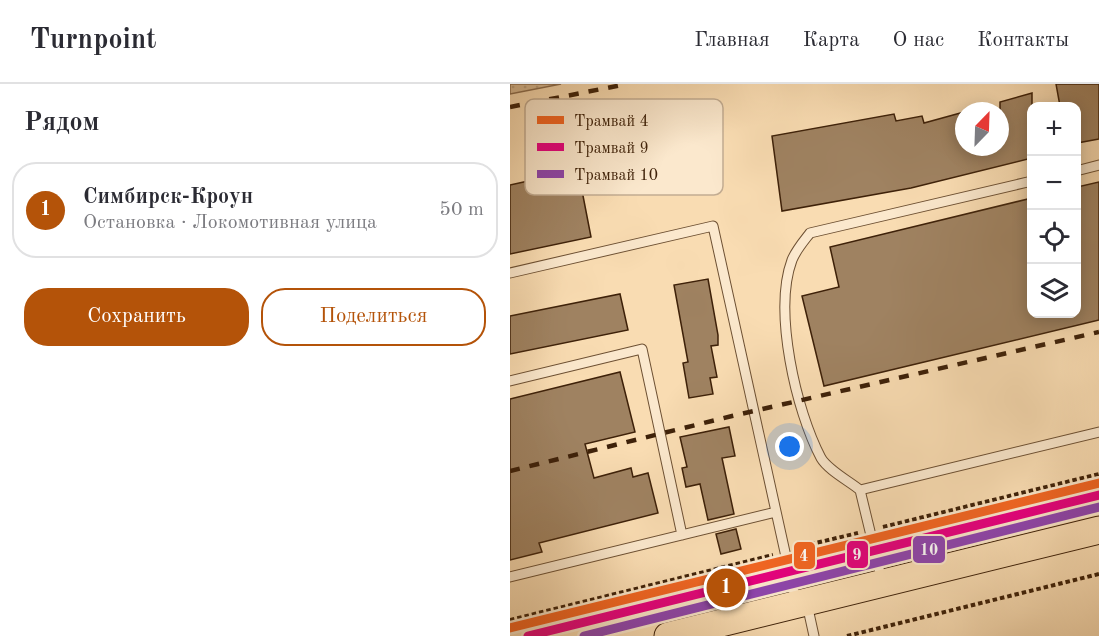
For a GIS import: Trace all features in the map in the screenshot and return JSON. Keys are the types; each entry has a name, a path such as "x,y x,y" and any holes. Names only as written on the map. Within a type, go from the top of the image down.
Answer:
{"main road":[{"path":"668,636 1099,530"}],"lane":[{"path":"1081,170 1099,165"},
{"path":"883,583 860,490 822,460 798,400 789,362 786,292 791,262 798,247 810,233 1027,182"},
{"path":"510,273 713,226 785,551 814,636"},
{"path":"510,381 642,349 681,535"},
{"path":"860,490 1099,432"},
{"path":"510,577 776,512"}],"path":[{"path":"803,546 1099,474"},
{"path":"510,620 785,551"},
{"path":"847,636 1099,574"}],"shaded area":[{"path":"510,84 561,84 510,94"}],"building":[{"path":"1056,84 1099,84 1099,139 1081,142 1081,102 1059,102"},
{"path":"1032,93 1032,102 1027,102 1027,159 911,188 782,211 772,136 894,114 896,121 922,116 924,123 955,114 955,156 1009,156 1009,102 1000,102"},
{"path":"525,182 525,195 583,195 591,237 510,254 510,185"},
{"path":"1099,182 1099,320 824,386 802,296 839,287 830,247 1027,199 1027,318 1081,318 1081,186"},
{"path":"708,279 718,335 718,345 711,346 717,377 710,378 713,394 689,398 683,363 688,362 674,285"},
{"path":"620,294 628,330 510,354 510,316"},
{"path":"620,372 635,432 585,444 594,478 631,468 633,477 648,473 658,513 539,543 542,552 510,560 510,399"},
{"path":"729,427 735,456 722,458 734,514 708,520 700,484 686,487 682,468 687,467 680,437"},
{"path":"736,529 741,549 721,554 716,534"}],"railway":[{"path":"551,99 627,84"},
{"path":"510,107 525,104"},
{"path":"510,471 732,416 1099,332"}],"tram line":[{"name":"4","path":"510,628 1099,483"},
{"name":"9","path":"528,636 1099,495"},
{"name":"10","path":"584,636 1099,507"}],"place":[{"name":"Симбирск-Кроун","path":"726,588"}]}
